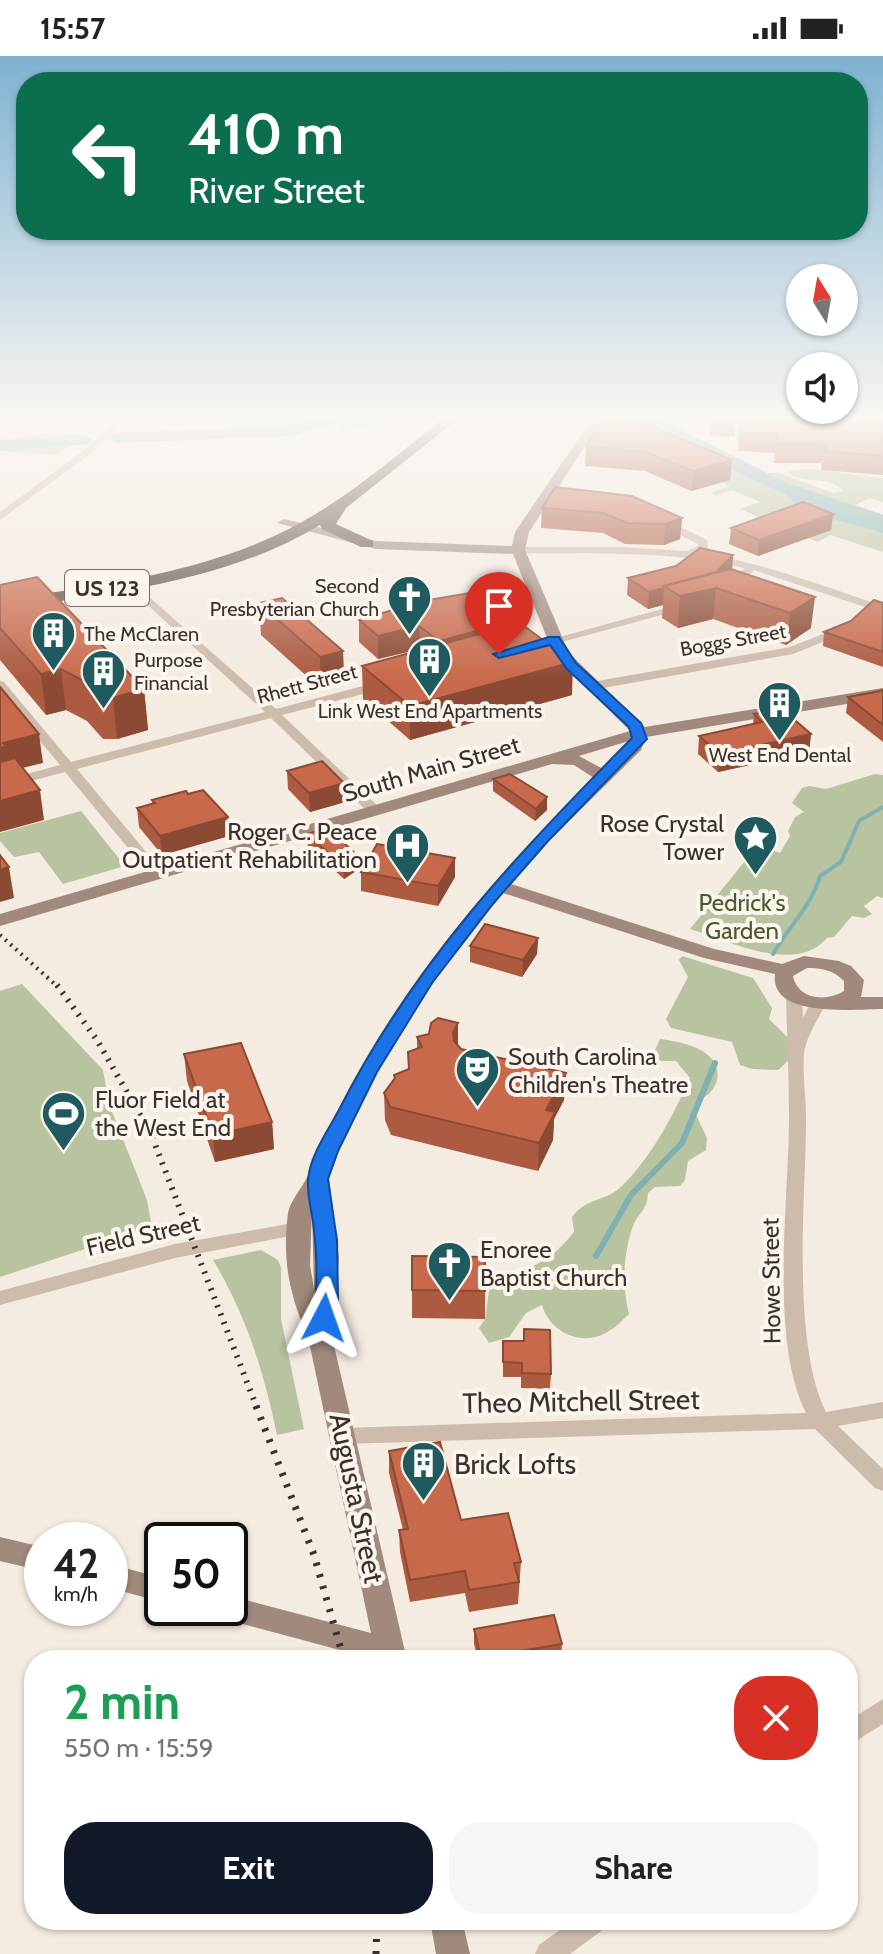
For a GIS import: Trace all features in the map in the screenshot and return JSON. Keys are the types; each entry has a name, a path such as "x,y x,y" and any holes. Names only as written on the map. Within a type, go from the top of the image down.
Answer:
{"highway":[{"name":"US 123","path":"0,598 127,580 284,523 319,504"},
{"name":"US 123","path":"0,605 127,580 260,547 303,528 341,504"},
{"path":"341,504 328,520 328,526 367,544"}],"main road":[{"path":"544,504 522,532 518,550 554,640 562,655 636,726 639,733"},
{"path":"284,523 367,544 518,550"},
{"name":"South Main Street","path":"0,920 639,733 883,693"},
{"name":"Augusta Street","path":"390,1650 320,1337 304,1302 298,1265 300,1209 318,1179 328,1151 367,1072 450,945 543,837 635,747 639,733"},
{"path":"546,760 577,760 605,777"},
{"path":"499,886 711,954 740,969 787,983 818,1003 848,996 883,1003"},
{"path":"787,983 804,962 833,964 850,974 848,996"},
{"name":"Augusta Street","path":"318,1179 324,1208 327,1300 320,1337"},
{"path":"0,1549 24,1555"},
{"path":"248,1614 374,1650"},
{"path":"448,1930 453,1954"}],"street":[{"path":"0,517 18,504"},
{"path":"655,519 703,542 703,548 690,554"},
{"path":"518,550 690,554 752,566 883,610"},
{"path":"720,596 728,592 752,566"},
{"path":"127,580 375,811"},
{"path":"507,652 691,604"},
{"name":"Boggs Street","path":"592,686 793,650 844,630 869,605"},
{"name":"Rhett Street","path":"0,785 389,683"},
{"path":"0,685 157,874"},
{"name":"Howe Street","path":"787,983 797,1048 794,1276 799,1358 810,1401 820,1421 883,1482"},
{"name":"Howe Street","path":"797,1048 818,1003"},
{"name":"Field Street","path":"0,1298 175,1251 299,1228"},
{"name":"Theo Mitchell Street","path":"344,1436 820,1421 883,1410"},
{"path":"858,1728 883,1710"},
{"path":"548,1954 581,1930"}],"green space":[{"path":"756,504 858,504 855,505 883,515 883,552 830,535 818,542 740,509"},
{"name":"Pedrick's Garden","path":"875,774 883,775 883,898 877,896 864,906 872,914 864,918 852,916 834,937 798,954 762,952 690,929 745,861 759,858 767,848 780,853 790,836 788,831 795,817 804,812 792,803 802,788 826,789"},
{"path":"81,811 125,866 63,884 39,852 14,857 0,841 0,833"},
{"path":"682,956 753,978 772,1008 769,1019 790,1042 791,1055 787,1062 778,1070 752,1069 740,1065 732,1042 671,1028 666,1019 688,977 679,960"},
{"name":"Fluor Field at the West End","path":"22,984 103,1070 109,1104 147,1200 152,1227 0,1277 0,991"},
{"path":"660,1039 691,1046 708,1055 718,1074 715,1086 699,1100 695,1113 707,1138 706,1150 688,1161 685,1180 680,1186 655,1187 648,1193 644,1208 633,1226 625,1270 629,1314 599,1336 578,1338 552,1323 542,1305 526,1313 509,1337 489,1343 479,1328 485,1319 490,1284 537,1264 559,1248 574,1232 572,1217 578,1210 610,1195 623,1185 653,1148 669,1120 690,1078 676,1061 650,1061"},
{"path":"261,1250 278,1260 281,1268 281,1319 304,1429 277,1435 252,1344 213,1260"}],"water":[{"path":"796,504 849,504 883,515 883,533 831,519"}],"building":[{"path":"545,504 649,504 682,518 665,524 627,523 604,513 542,508"},
{"path":"799,504 807,504 833,514 759,540 731,528"},
{"path":"700,548 733,555 716,572 649,592 628,578 676,566"},
{"path":"731,569 815,597 790,613 716,588 680,596 664,586"},
{"path":"37,577 144,689 113,698 98,698 82,680 61,669 41,674 0,628 0,585"},
{"path":"469,593 478,605 508,600 525,616 439,641 419,626 378,636 359,620 423,601"},
{"path":"282,598 343,651 320,657 259,603"},
{"path":"874,600 883,603 883,652 824,632 851,621"},
{"path":"520,623 573,662 410,706 362,666"},
{"path":"0,687 39,734 3,743 6,746 0,748"},
{"path":"883,690 883,725 848,697 875,692"},
{"path":"782,709 811,734 720,754 699,736 762,722 754,714"},
{"path":"15,758 40,790 0,801 0,762"},
{"path":"322,761 344,783 309,793 287,771"},
{"path":"510,774 547,797 536,809 493,779"},
{"path":"203,790 228,817 160,836 137,808 155,803 152,800"},
{"path":"328,828 358,856 343,866 307,834"},
{"path":"377,844 455,858 438,886 361,872"},
{"path":"0,855 9,867 0,870"},
{"path":"485,924 538,938 523,960 470,946"},
{"name":"South Carolina Children's Theatre","path":"438,1018 458,1023 453,1032 454,1041 461,1049 566,1073 546,1110 555,1112 539,1143 390,1107 384,1093 394,1075 409,1069 408,1052 422,1047 417,1037 429,1034 431,1023"},
{"path":"241,1043 272,1122 213,1135 184,1054"},
{"path":"412,1256 485,1257 485,1291 412,1290"},
{"path":"524,1329 550,1330 551,1374 522,1373 522,1363 503,1362 503,1341 524,1341"},
{"path":"440,1442 461,1520 508,1513 521,1562 514,1563 519,1582 469,1590 465,1571 410,1580 399,1530 408,1529 389,1451"},
{"path":"554,1615 562,1644 527,1650 479,1650 474,1629"}],"waterway":[{"path":"773,954 806,907 820,876 841,862 859,821 883,807"},
{"path":"596,1256 631,1195 682,1143 715,1063"}],"railway":[{"path":"0,935 58,987"},
{"path":"57,985 97,1040 151,1134 257,1408"},
{"path":"256,1406 314,1555 341,1650"},
{"path":"376,1954 377,1930"}],"place":[{"name":"Second Presbyterian Church","path":"410,636"},
{"name":"The McClaren","path":"53,673"},
{"name":"Link West End Apartments","path":"430,698"},
{"name":"Purpose Financial","path":"103,711"},
{"name":"West End Dental","path":"780,742"},
{"name":"Rose Crystal Tower","path":"755,876"},
{"name":"Roger C. Peace Outpatient Rehabilitation","path":"408,884"},
{"name":"South Carolina Children's Theatre","path":"477,1109"},
{"name":"Fluor Field at the West End","path":"64,1152"},
{"name":"Enoree Baptist Church","path":"449,1302"},
{"name":"Brick Lofts","path":"423,1503"}],"route":[{"path":"324,1318 327,1300 326,1240 318,1179 328,1151 367,1072 424,981 485,902 543,837 640,739 636,726 572,666 554,640 499,654"}]}
